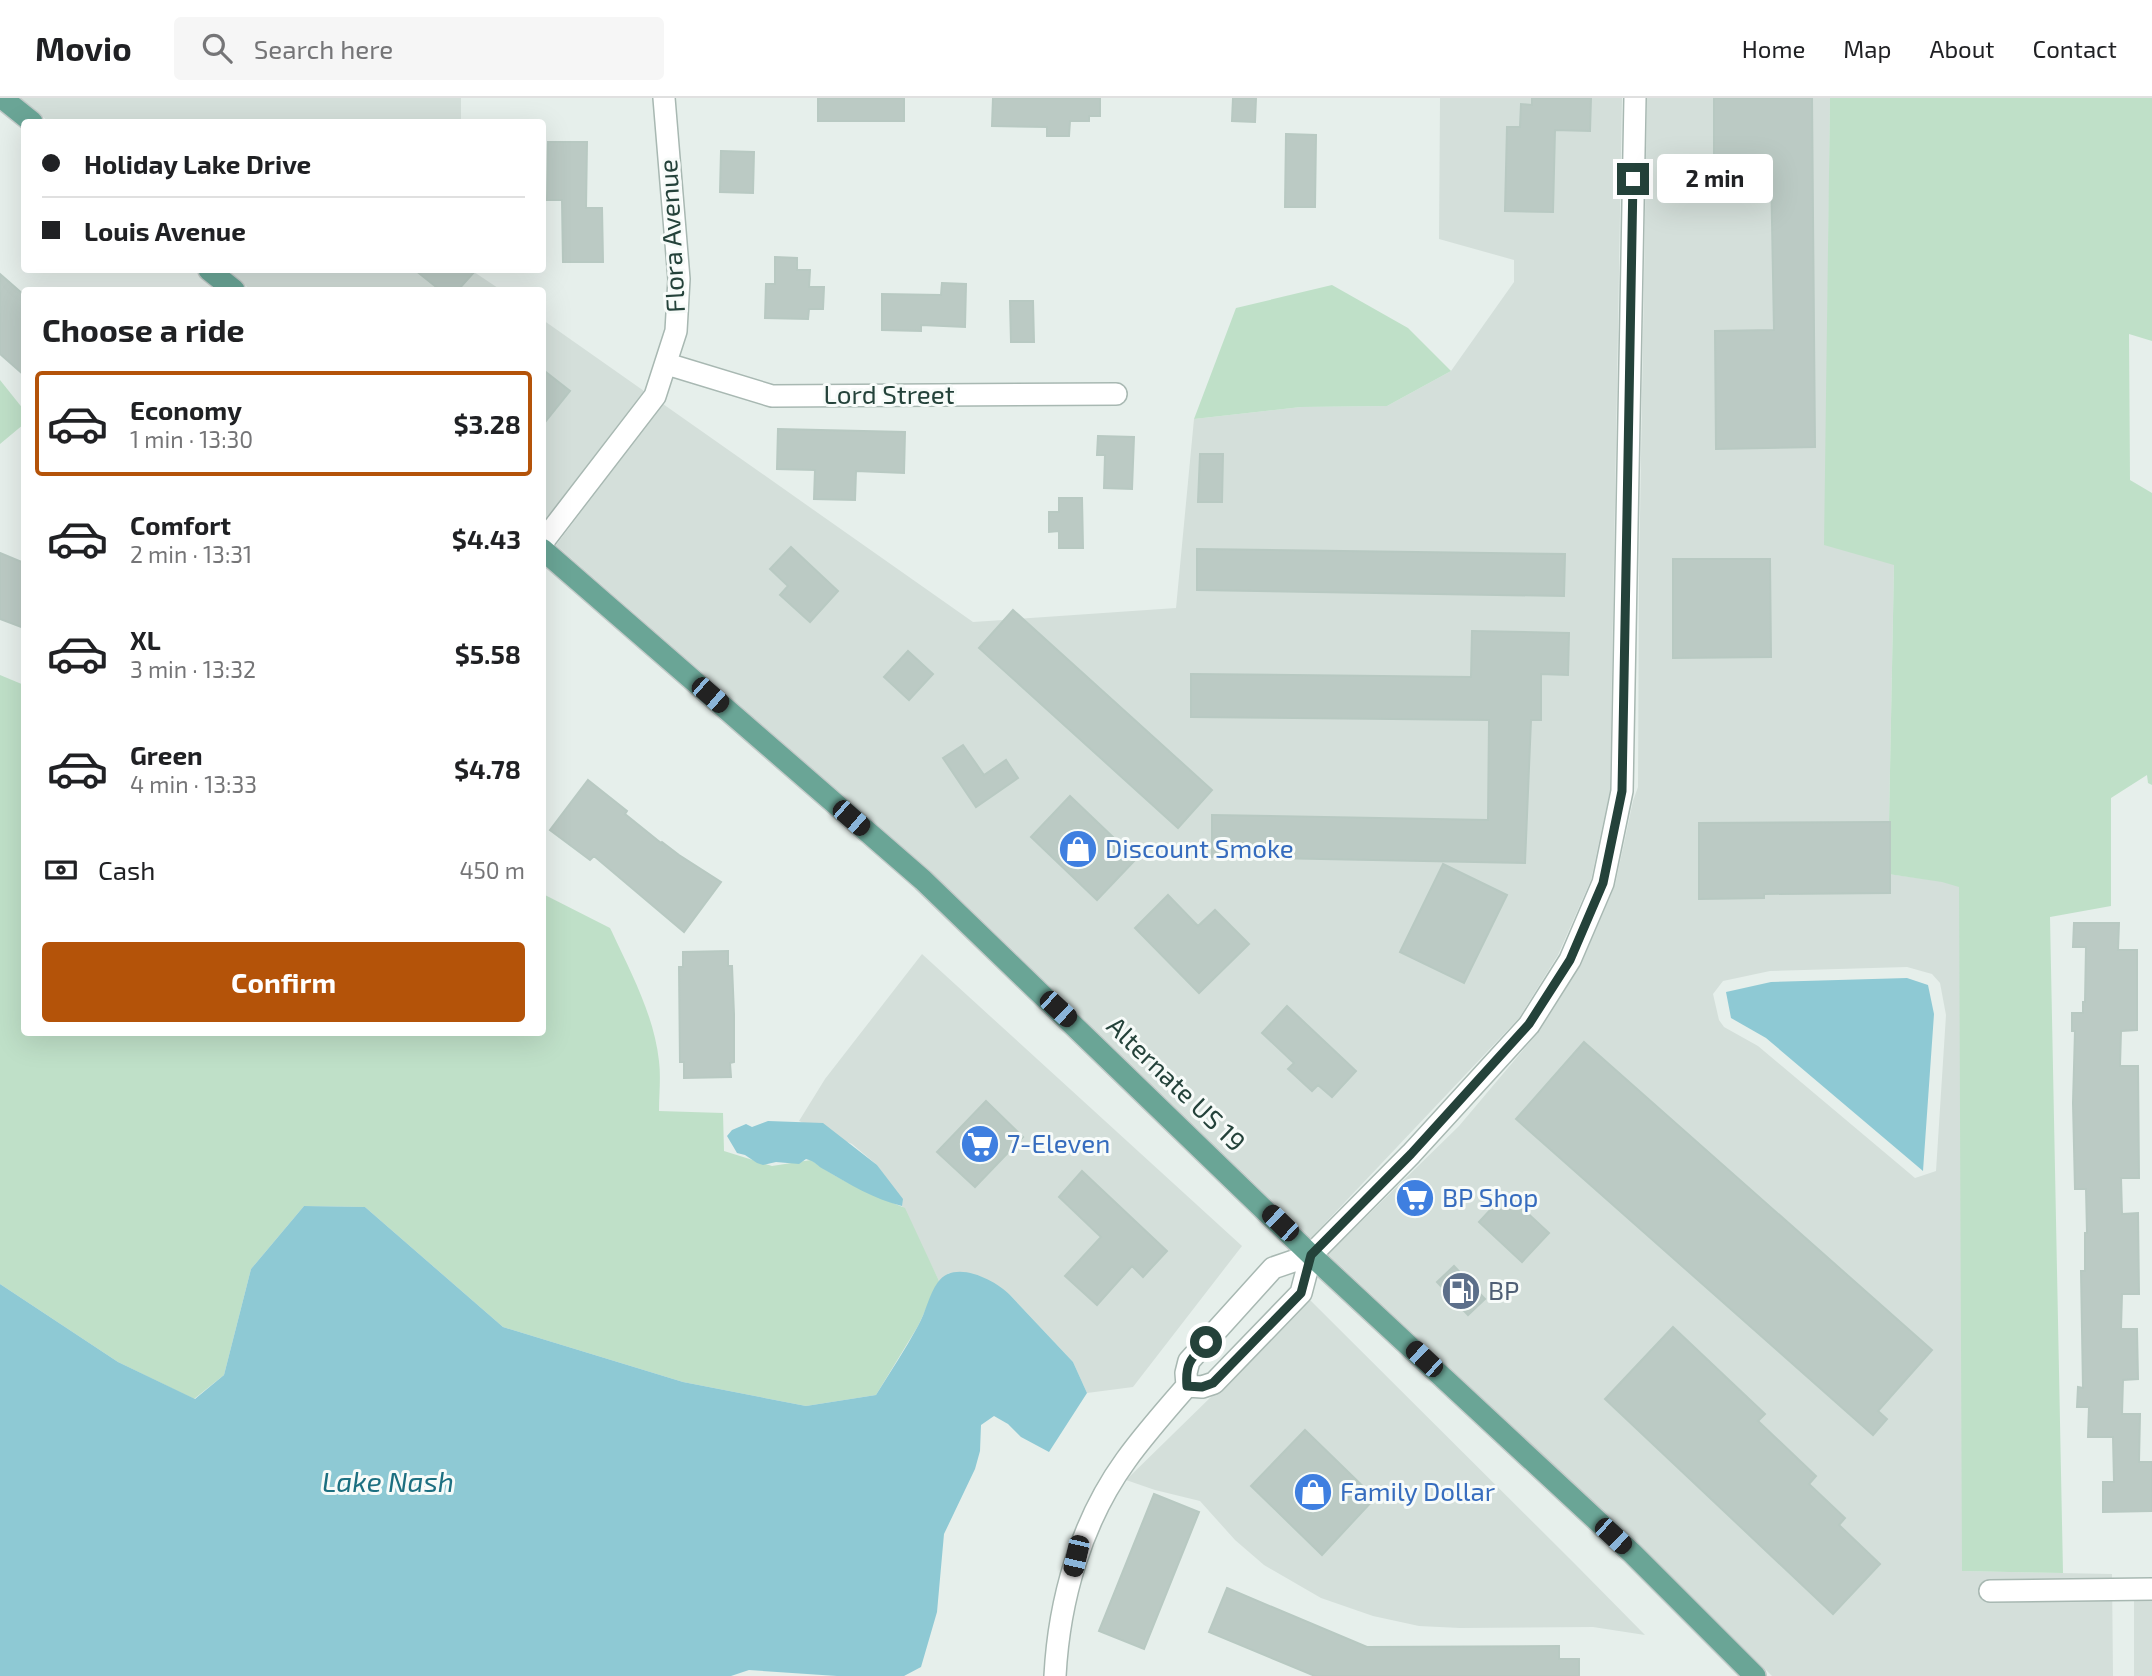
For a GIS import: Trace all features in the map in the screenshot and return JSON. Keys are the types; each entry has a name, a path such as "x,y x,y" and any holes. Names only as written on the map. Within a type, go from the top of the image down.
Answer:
{"main road":[{"path":"2,98 28,119"},
{"path":"213,273 230,287"},
{"name":"Alternate US 19","path":"546,552 923,880 1311,1255 1632,1553 1755,1676"}],"street":[{"name":"Flora Avenue","path":"546,538 655,396 676,331 679,279 664,98"},
{"path":"1055,1676 1066,1600 1076,1556 1095,1512 1125,1462 1187,1386 1189,1361 1273,1268 1311,1255 1411,1154 1529,1024 1570,960 1603,883 1622,791 1635,98"},
{"name":"Lord Street","path":"667,364 772,396 1115,394"},
{"path":"1187,1386 1202,1387 1213,1383 1301,1293 1311,1255"},
{"path":"1990,1591 2152,1589"}],"shaded area":[{"path":"20,98 461,98 461,119 45,119"},
{"path":"1440,98 1622,98 1610,790 1591,880 1558,955 1519,1018 1311,1238 933,873 556,545 663,404 973,622 1176,608 1194,419 1301,407 1387,406 1451,371 1514,282 1514,260 1439,239"},
{"path":"1647,98 1830,98 1827,377 1894,564 1888,874 1963,884 1963,1571 2112,1574 2113,1676 1772,1676 1641,1546 1328,1254 1459,1126 1540,1030 1581,964 1615,885 1638,787","holes":["1907,967 1932,974 1940,983 1946,1015 1936,1171 1915,1178 1758,1046 1724,1027 1719,1020 1713,994 1723,981 1770,971"]},
{"path":"230,273 476,273 496,287 247,287"},
{"path":"546,322 644,391 546,519"},
{"path":"922,954 1242,1246 1133,1387 1087,1393 1073,1362 1010,1295 949,1273 939,1281 892,1186 877,1165 852,1144 799,1121 825,1079"},
{"path":"1310,1300 1645,1635 1593,1627 1419,1626 1373,1616 1321,1598 1264,1565 1235,1540 1200,1501 1126,1480"},
{"path":"2134,1600 2152,1600 2152,1676 2134,1676"}],"green space":[{"path":"1830,98 2152,98 2152,341 2129,334 2130,480 2152,493 2152,785 2148,783 2147,775 2111,798 2111,906 2050,917 2063,1573 1962,1571 1959,887 1888,874 1894,565 1824,545"},
{"path":"1332,285 1408,328 1451,371 1387,406 1301,407 1194,419 1236,308"},
{"path":"0,380 21,406 21,426 0,444"},
{"path":"0,675 21,684 21,1036 546,1036 546,896 610,928 641,995 652,1027 660,1067 659,1111 723,1113 724,1151 772,1166 811,1160 845,1181 905,1208 939,1281 918,1326 876,1395 806,1406 683,1382 503,1327 365,1207 304,1206 251,1269 224,1375 194,1399 118,1362 0,1284"}],"water":[{"path":"1907,978 1928,985 1934,1014 1923,1171 1766,1038 1731,1018 1726,992 1771,982"},
{"path":"768,1121 823,1123 877,1165 903,1199 902,1206 862,1191 806,1159 799,1164 776,1162 763,1165 737,1153 727,1136 732,1130 746,1124 752,1127"},
{"name":"Lake Nash","path":"304,1206 365,1207 503,1327 683,1382 806,1406 876,1395 918,1326 938,1282 945,1275 954,1272 975,1274 995,1283 1010,1295 1073,1362 1087,1393 1049,1452 1021,1437 1008,1424 994,1416 981,1425 980,1451 975,1469 944,1534 937,1612 921,1667 904,1676 837,1676 749,1670 731,1676 0,1676 0,1284 118,1362 195,1399 224,1375 251,1269"}],"building":[{"path":"818,98 904,98 904,121 818,121"},
{"path":"993,98 1100,98 1100,116 1089,116 1089,121 1070,121 1069,136 1047,136 1047,127 992,126"},
{"path":"1233,98 1256,98 1255,122 1232,121"},
{"path":"1532,98 1591,98 1590,131 1555,130 1553,212 1505,211 1507,127 1520,127 1521,104 1532,105"},
{"path":"1714,98 1812,98 1815,447 1716,449 1715,331 1774,330 1771,168 1714,168"},
{"path":"1286,134 1316,135 1315,207 1285,207"},
{"path":"548,142 587,142 586,208 602,208 603,262 563,262 562,200 547,200"},
{"path":"721,151 754,152 753,193 720,192"},
{"path":"775,257 797,258 797,270 810,270 809,287 824,287 823,309 809,309 808,319 765,318 766,284 775,284"},
{"path":"419,273 473,273 461,287 436,287"},
{"path":"0,274 21,292 21,372 0,354"},
{"path":"942,283 966,284 965,327 921,325 921,331 882,330 882,294 941,295"},
{"path":"1010,301 1033,301 1034,342 1011,342"},
{"path":"546,372 570,391 546,421"},
{"path":"778,429 905,432 904,473 856,471 855,500 814,499 815,470 777,469"},
{"path":"1098,436 1134,437 1132,489 1104,488 1105,455 1097,455"},
{"path":"1200,454 1223,454 1222,502 1198,502"},
{"path":"1059,498 1082,498 1083,548 1059,548 1059,531 1049,532 1049,512 1059,512"},
{"path":"791,547 838,591 810,622 780,595 788,586 770,569"},
{"path":"1197,549 1565,554 1564,596 1197,590"},
{"path":"0,553 21,562 21,627 0,619"},
{"path":"1673,559 1770,559 1771,657 1673,658"},
{"path":"1013,610 1212,790 1178,828 979,648"},
{"path":"1472,631 1569,633 1568,675 1541,674 1541,720 1531,720 1525,863 1212,857 1212,815 1488,820 1489,720 1191,717 1191,674 1471,677"},
{"path":"908,651 933,674 909,700 884,677"},
{"path":"963,745 984,775 1006,760 1018,778 976,807 943,758"},
{"path":"588,780 661,843 721,882 684,932 594,856 590,860 550,830"},
{"path":"1070,796 1136,859 1097,900 1031,837"},
{"path":"1890,822 1890,893 1764,894 1764,898 1699,899 1699,823"},
{"path":"1443,864 1507,895 1464,983 1400,952"},
{"path":"1168,895 1198,926 1215,910 1249,944 1199,993 1135,928"},
{"path":"2074,923 2119,923 2118,950 2137,950 2137,1030 2121,1031 2120,1066 2138,1066 2139,1178 2121,1178 2122,1214 2138,1213 2139,1294 2122,1294 2121,1329 2137,1329 2138,1379 2123,1380 2122,1414 2140,1414 2139,1462 2152,1462 2152,1511 2103,1512 2103,1482 2114,1482 2113,1437 2088,1437 2089,1407 2077,1407 2078,1387 2083,1388 2081,1271 2085,1271 2087,1233 2086,1189 2075,1189 2075,1031 2072,1031 2072,1013 2083,1013 2086,947 2073,947"},
{"path":"728,951 728,966 732,966 734,1014 734,1062 730,1063 731,1077 684,1078 684,1062 680,1062 679,967 683,967 683,952"},
{"path":"1287,1006 1356,1071 1332,1097 1318,1085 1312,1091 1288,1069 1294,1063 1262,1033"},
{"path":"1584,1042 1932,1350 1878,1411 1887,1419 1873,1435 1516,1119"},
{"name":"7-Eleven","path":"986,1101 1023,1137 975,1187 937,1152"},
{"name":"7-Eleven","path":"1082,1171 1167,1251 1143,1277 1132,1266 1097,1305 1065,1276 1101,1237 1059,1197"},
{"path":"1506,1193 1549,1233 1522,1262 1479,1222"},
{"name":"BP","path":"1454,1266 1485,1299 1468,1315 1437,1282"},
{"path":"1673,1327 1765,1414 1758,1421 1816,1476 1809,1484 1845,1518 1839,1525 1880,1564 1833,1614 1605,1399"},
{"name":"Family Dollar","path":"1305,1430 1375,1498 1322,1555 1251,1486"},
{"path":"1154,1494 1199,1512 1144,1649 1099,1631"},
{"path":"1227,1588 1367,1647 1559,1646 1559,1659 1579,1659 1579,1676 1315,1676 1209,1632"}],"place":[{"name":"Discount Smoke","path":"1078,849"},
{"name":"7-Eleven","path":"980,1144"},
{"name":"BP Shop","path":"1415,1198"},
{"name":"BP","path":"1461,1291"},
{"name":"Family Dollar","path":"1313,1492"}],"route":[{"path":"1206,1342 1189,1361 1187,1386 1202,1387 1213,1383 1301,1293 1311,1255 1411,1154 1529,1024 1570,960 1603,883 1622,791 1633,179"}]}
